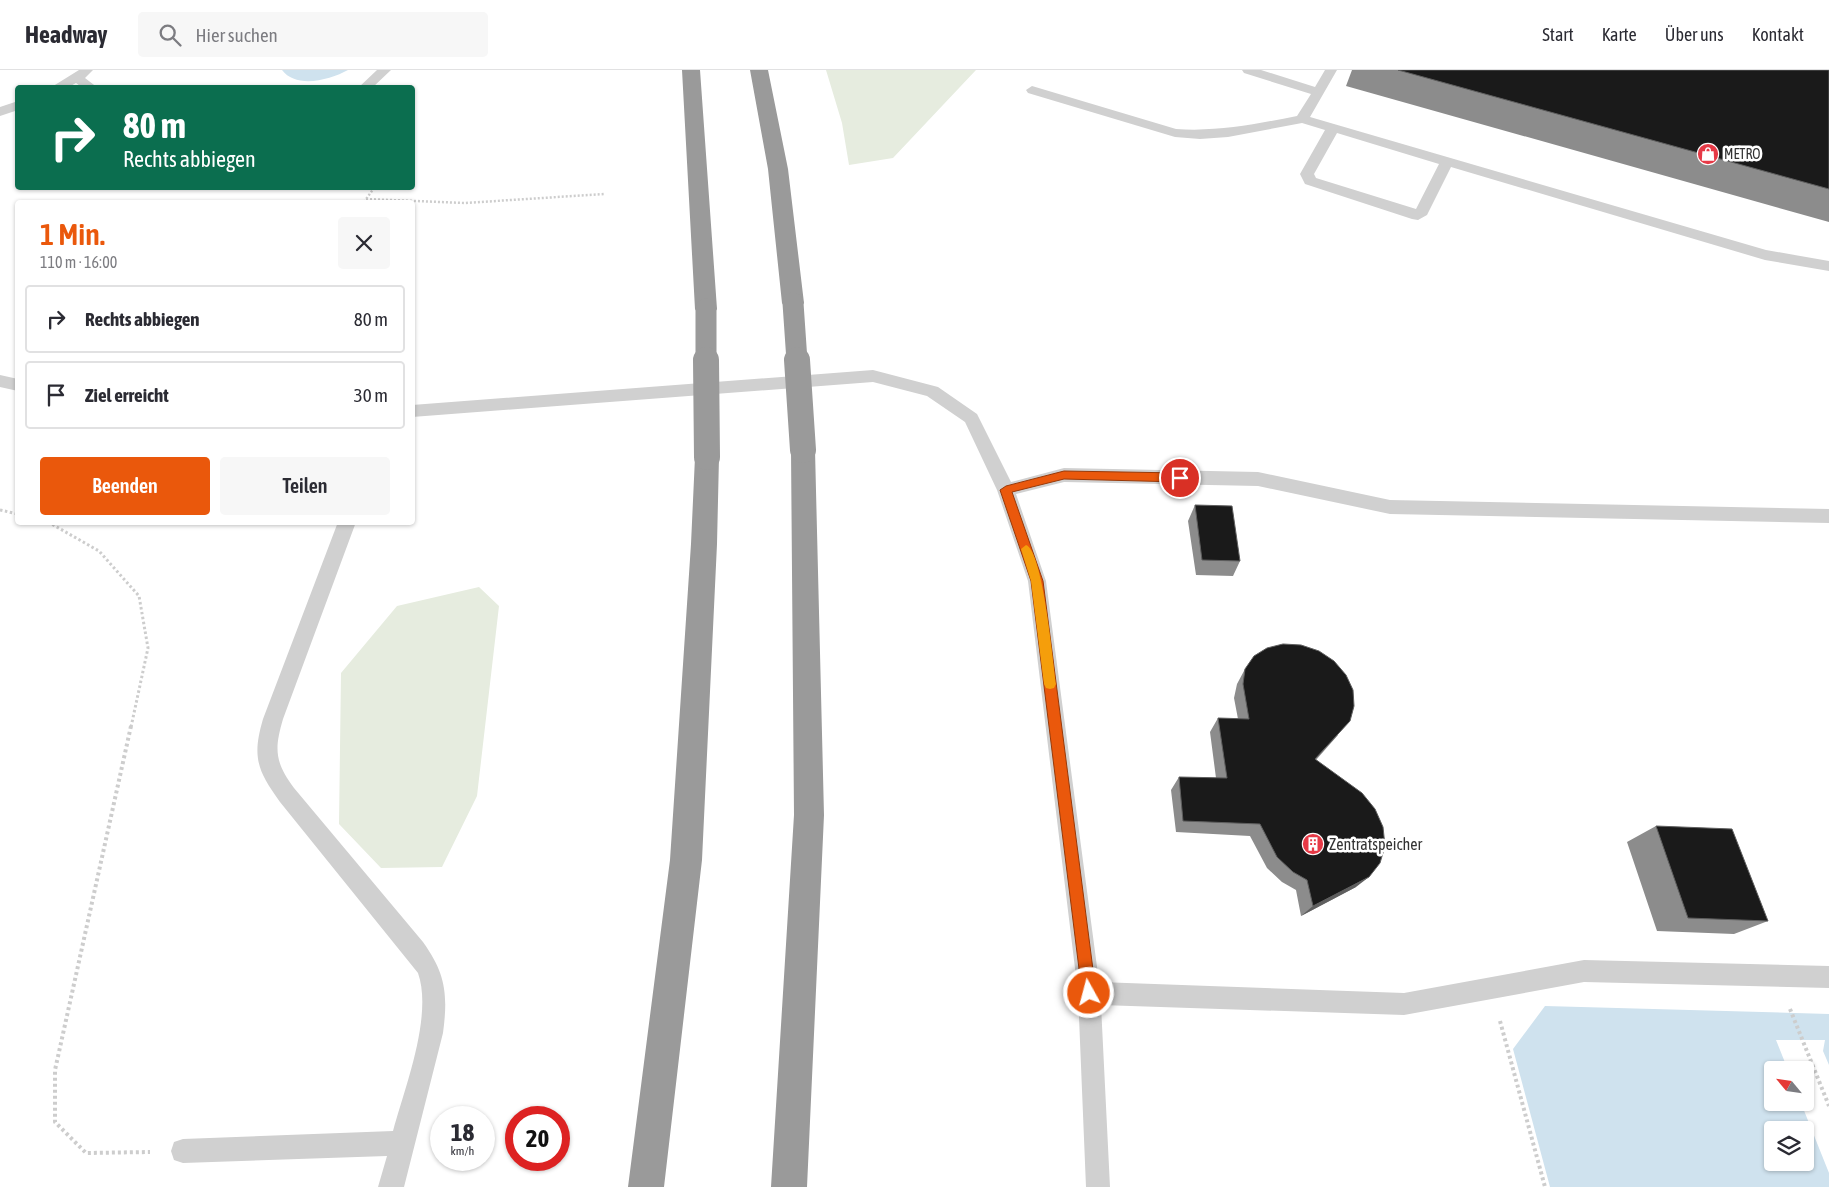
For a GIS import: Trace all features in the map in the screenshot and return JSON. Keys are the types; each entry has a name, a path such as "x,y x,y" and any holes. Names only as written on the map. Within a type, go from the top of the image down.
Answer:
{"highway":[{"path":"646,1187 686,860 703,554 706,457 706,309 696,128 690,70"},
{"path":"759,70 778,169 793,303 803,450 809,815 789,1187"}],"lane":[{"path":"62,85 87,70"},
{"path":"368,85 385,70"},
{"path":"1248,70 1318,92"},
{"path":"1302,119 1331,70"},
{"path":"76,78 87,85"},
{"path":"1032,90 1175,133 1200,135 1228,133 1302,119 1765,255 1829,266"},
{"path":"0,112 15,106"},
{"path":"1333,128 1307,174 1310,181 1412,214 1422,212 1447,162"},
{"path":"415,411 873,376 932,391 971,418 1006,490 1037,581 1089,993 1098,1187"},
{"path":"0,382 15,384"},
{"path":"1006,490 1064,475 1258,479 1390,507 1829,516"},
{"path":"346,525 273,719 266,742 266,758 272,775 287,795 415,950 434,987 435,1007 431,1034 390,1187"},
{"path":"1089,993 1404,1004 1584,971 1829,976"},
{"path":"183,1151 403,1143"}],"path":[{"path":"366,199 373,190"},
{"path":"415,201 465,203 604,194"},
{"path":"366,199 391,200"},
{"path":"0,510 15,513"},
{"path":"53,525 99,551 139,596 148,648 55,1070 55,1122 86,1153 183,1151"},
{"path":"1777,975 1829,1106"},
{"path":"1491,988 1545,1187"}],"shaded area":[{"path":"826,70 976,70 893,158 849,165 842,123"},
{"path":"479,587 499,606 477,796 442,867 381,868 339,824 341,673 397,606"}],"water":[{"path":"282,70 348,70 332,77 304,81 288,76"},
{"path":"1545,1006 1829,1014 1829,1065 1823,1051 1825,1040 1776,1040 1784,1061 1764,1061 1764,1111 1804,1111 1808,1121 1764,1121 1764,1171 1814,1171 1814,1136 1829,1173 1829,1187 1550,1187 1513,1049"}],"building":[{"name":"METRO","path":"1398,70 1829,70 1829,189"},
{"path":"1195,505 1232,506 1240,561 1202,560"},
{"path":"1283,644 1301,645 1319,651 1334,661 1346,675 1353,690 1354,706 1350,721 1315,759 1362,793 1375,809 1383,827 1385,846 1380,863 1369,877 1313,906 1307,880 1293,872 1277,857 1260,824 1183,821 1179,777 1227,778 1218,718 1249,719 1243,684 1245,669 1254,656 1267,648"},
{"path":"1656,826 1732,829 1768,921 1688,918"}],"slow traffic":[{"path":"1026,549 1037,581 1050,684"}],"place":[{"name":"METRO","path":"1708,154"},
{"name":"Zentratspeicher","path":"1313,844"}],"route":[{"path":"1089,993 1037,581 1006,490 1064,475 1180,478"}]}
